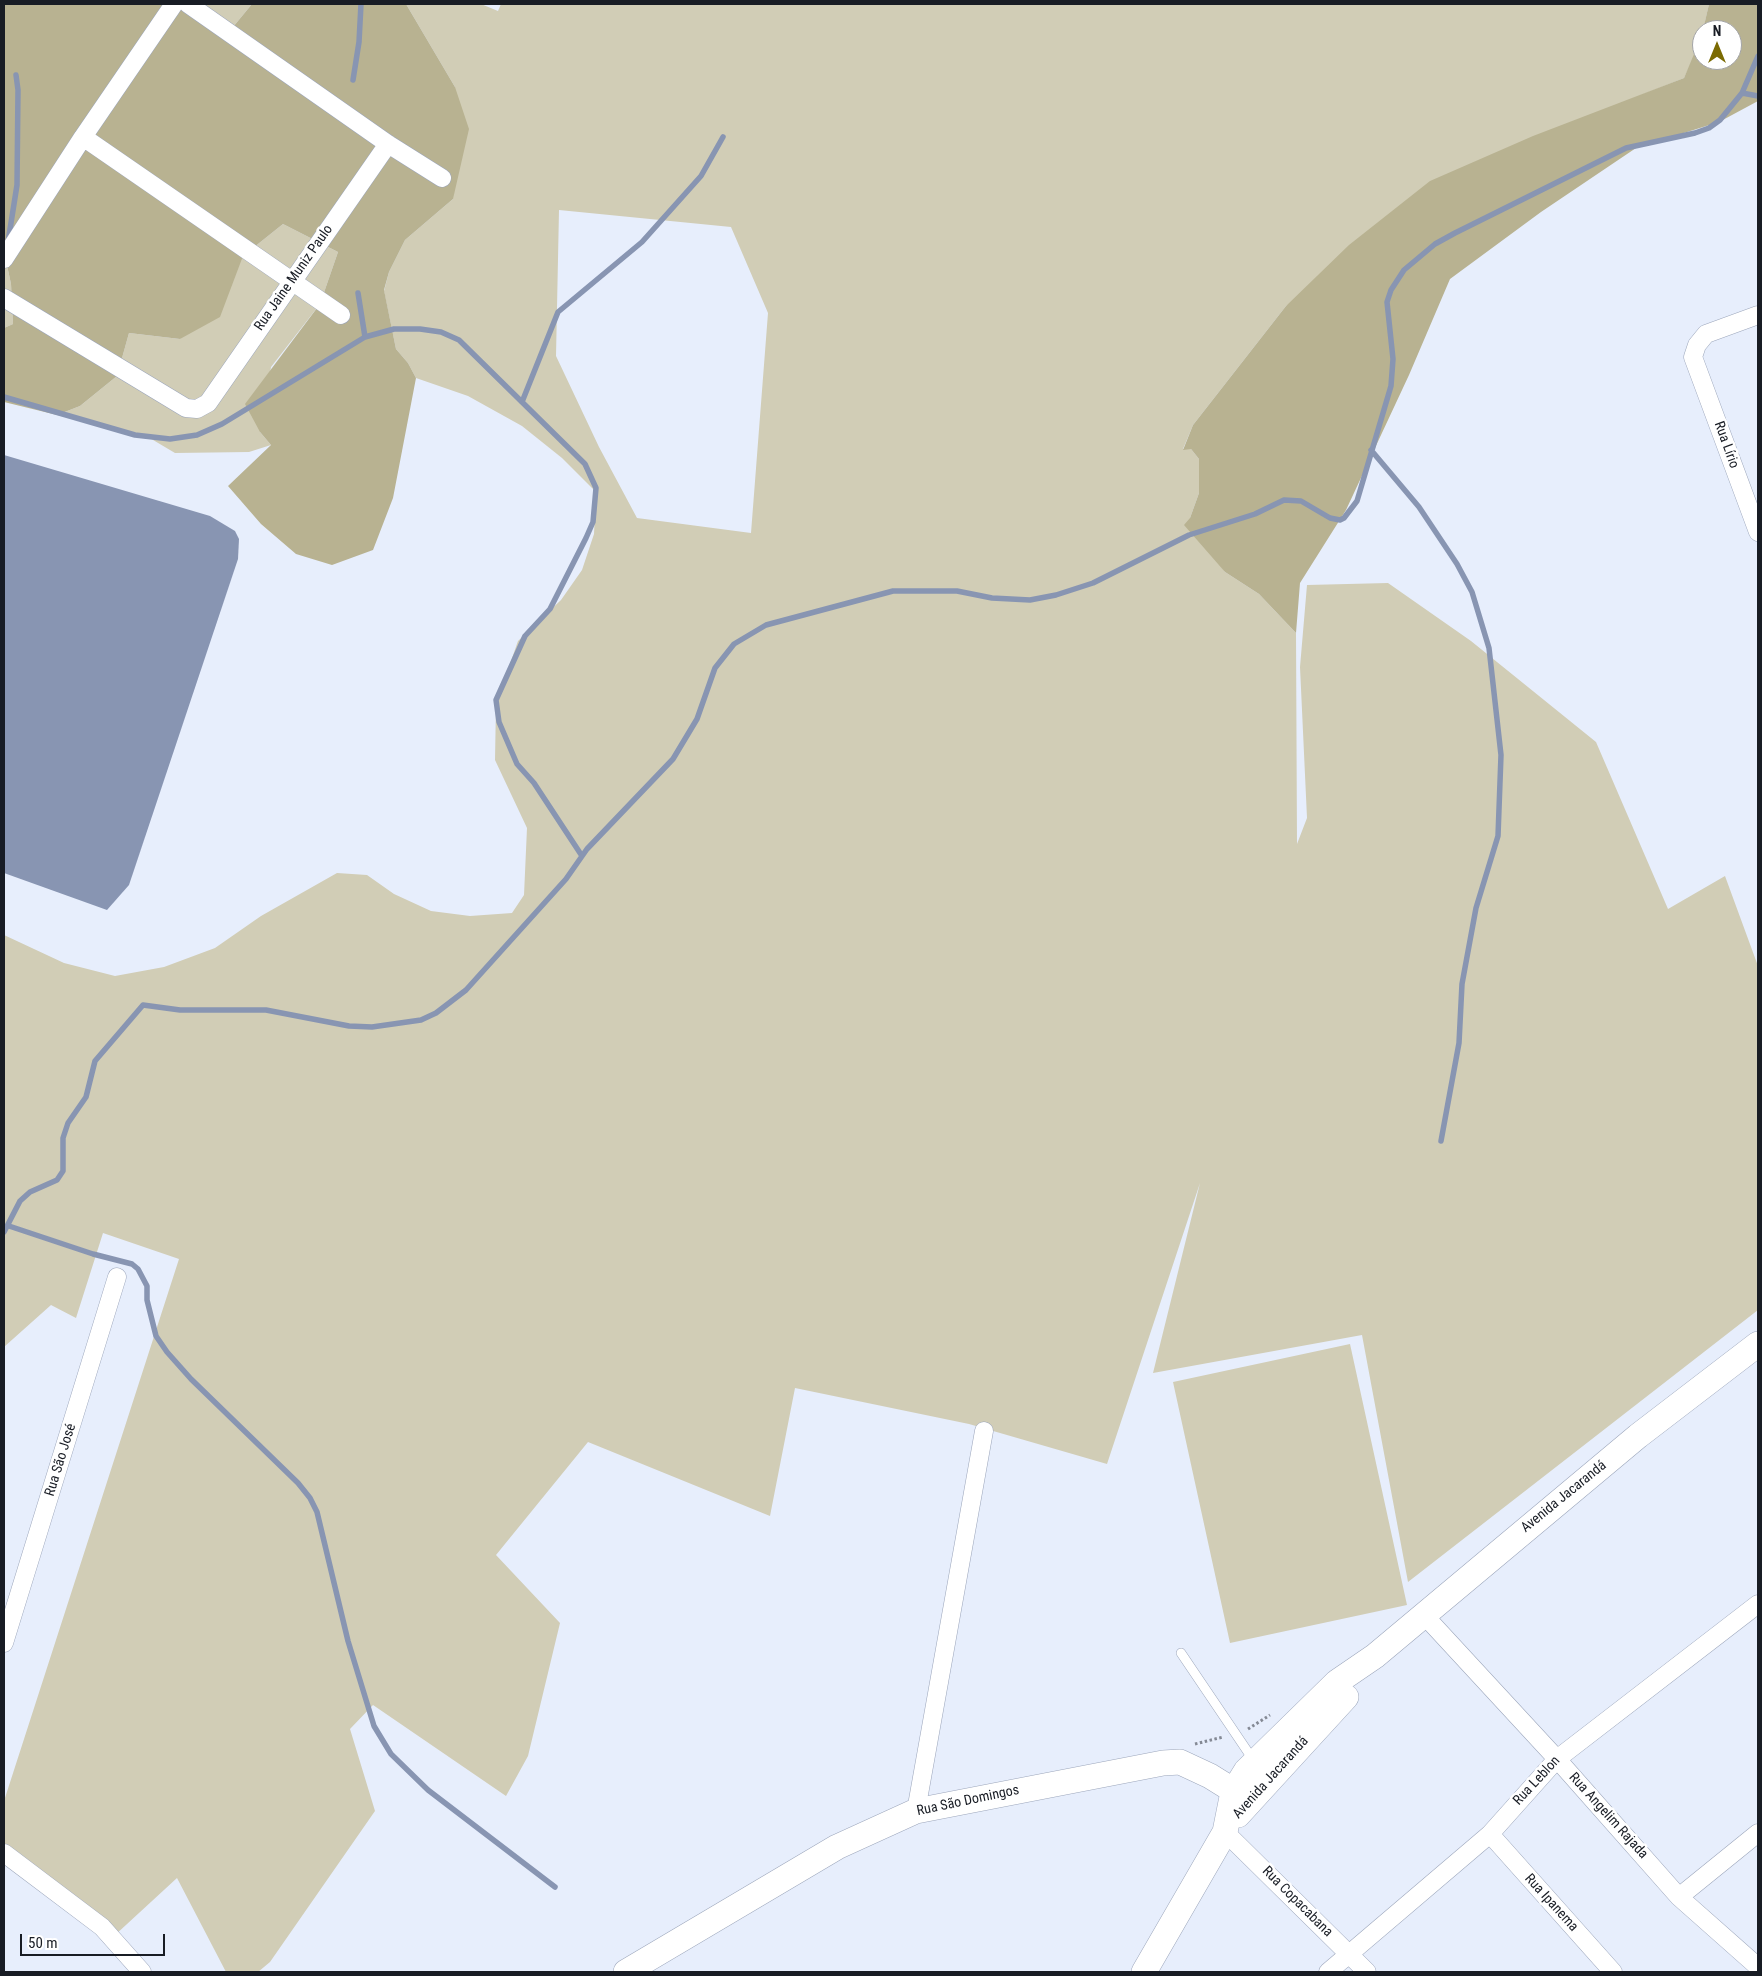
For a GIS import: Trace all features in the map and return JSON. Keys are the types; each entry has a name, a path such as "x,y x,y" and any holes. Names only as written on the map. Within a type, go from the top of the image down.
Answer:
{"main road":[{"name":"Avenida Jacarandá","path":"1144,1972 1225,1832 1241,1797 1246,1772 1262,1771 1338,1682 1375,1656 1638,1436 1758,1344"},
{"name":"Rua São Domingos","path":"626,1972 837,1847 916,1811 1164,1763 1180,1762 1210,1776 1241,1797"}],"street":[{"path":"4,259 83,137 174,4"},
{"path":"188,4 388,144 442,178"},
{"path":"83,137 341,315"},
{"name":"Rua Jaine Muniz Paulo","path":"4,298 186,408 197,409 208,403 388,144"},
{"name":"Rua Lírio","path":"1756,522 1693,357 1697,345 1706,334 1758,315"},
{"name":"Rua São José","path":"4,1643 118,1277"},
{"path":"916,1811 984,1431"},
{"name":"Rua Leblon","path":"1328,1972 1490,1834 1557,1759 1758,1604"},
{"name":"Rua Angelim Rajada","path":"1424,1615 1557,1759 1680,1897 1758,1967"},
{"name":"Rua Copacabana","path":"1225,1832 1367,1972"},
{"path":"1680,1897 1758,1833"},
{"name":"Rua Ipanema","path":"1490,1834 1613,1972"},
{"path":"4,1853 102,1927 142,1972"}],"lane":[{"path":"1181,1653 1262,1771"}],"path":[{"path":"1241,1732 1249,1729 1276,1710"},
{"path":"1190,1745 1225,1737"}],"shaded area":[{"path":"4,4 196,4 233,27 252,4 406,4 455,87 469,129 453,199 405,240 389,272 384,290 396,349 408,363 416,378 393,498 373,550 332,565 296,554 261,524 228,486 271,445 260,432 245,404 320,304 338,252 283,224 243,256 220,317 180,339 129,333 117,376 80,406 57,415 4,402 4,328 13,324 11,284 4,251"},
{"path":"196,4 252,4 233,27"},
{"path":"406,4 481,4 498,11 501,4 1709,4 1705,20 1692,20 1692,61 1684,78 1619,104 1286,306 1193,425 1183,449 1191,449 1199,459 1199,493 1190,518 1225,572 1259,594 1296,633 1297,844 1307,818 1300,667 1307,585 1388,583 1471,641 1596,742 1668,909 1725,876 1758,966 1758,1310 1408,1582 1362,1335 1153,1373 1200,1183 1107,1464 969,1424 795,1388 770,1516 588,1442 496,1555 560,1623 528,1756 506,1796 373,1705 350,1729 375,1811 270,1962 258,1972 226,1972 177,1878 114,1936 4,1843 4,1801 179,1259 103,1233 76,1318 51,1305 4,1347 4,935 64,963 115,976 164,967 215,948 261,916 337,873 367,875 394,894 431,911 470,916 512,913 524,895 527,828 495,760 496,704 518,641 561,600 582,570 594,534 596,492 562,458 522,426 468,396 416,378 408,363 396,349 384,291 389,272 405,240 453,199 455,87","holes":["559,210 731,227 768,313 751,533 637,518 599,447 556,356"]},
{"path":"1709,4 1758,4 1758,101 1719,122 1636,148 1541,212 1450,279 1409,375 1346,510 1300,583 1296,633 1259,594 1225,572 1184,525 1190,518 1199,493 1199,459 1191,449 1183,450 1193,425 1286,306 1349,245 1430,181 1533,136 1684,78 1692,59 1692,70 1742,70 1742,20 1705,20"},
{"path":"283,224 338,252 320,304 271,367 260,432 271,445 249,452 175,453 148,437 57,415 80,406 117,376 129,333 180,339 243,256"},
{"path":"4,251 11,284 13,324 4,328"},
{"path":"1350,1344 1407,1605 1230,1643 1173,1382"}],"water":[{"path":"4,455 210,516 235,531 239,539 238,559 129,885 107,910 4,873"}],"waterway":[{"path":"353,80 359,42 361,4"},
{"path":"4,1232 20,1201 30,1192 57,1180 63,1171 63,1138 68,1123 86,1097 95,1061 143,1005 180,1010 266,1010 349,1026 372,1027 421,1020 436,1013 466,990 566,879 587,849 673,759 697,719 715,668 734,644 766,625 893,591 957,591 992,598 1030,600 1056,595 1093,583 1189,535 1255,514 1284,500 1301,501 1330,518 1340,520 1344,518 1357,501 1391,386 1393,359 1387,302 1391,290 1404,270 1435,244 1455,233 1626,148 1695,133 1709,128 1720,120 1742,93 1758,56"},
{"path":"8,242 17,185 18,90 16,75"},
{"path":"1742,93 1758,96"},
{"path":"522,402 558,312 642,242 701,176 723,137"},
{"path":"358,293 365,337"},
{"path":"4,397 135,435 170,439 197,435 222,424 365,337 394,329 420,329 441,332 459,340 585,464 596,488 593,522 586,538 550,609 525,636 496,700 499,722 517,764 534,783 582,856"},
{"path":"1371,450 1419,507 1457,564 1472,592 1489,648 1501,755 1498,836 1476,908 1462,984 1459,1043 1441,1141"},
{"path":"9,1226 93,1254 132,1264 138,1269 147,1286 147,1300 156,1336 167,1352 191,1379 298,1483 310,1498 317,1512 348,1641 374,1726 391,1754 428,1790 555,1887"}]}
